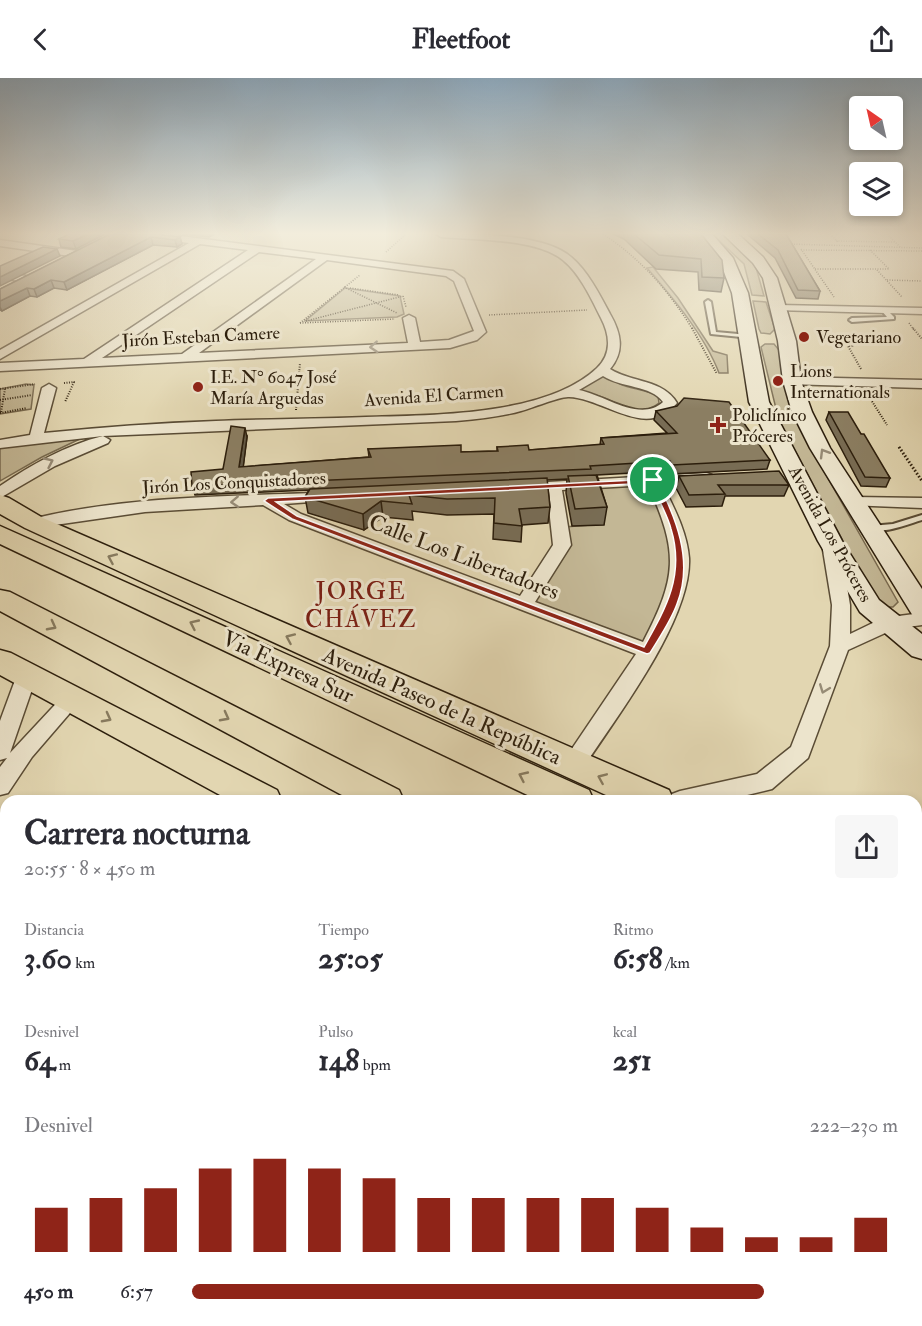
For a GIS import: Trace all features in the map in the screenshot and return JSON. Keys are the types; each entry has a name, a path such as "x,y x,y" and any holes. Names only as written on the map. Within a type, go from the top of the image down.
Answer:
{"main road":[{"name":"Avenida Los Próceres","path":"756,292 787,341 792,381 802,412 854,502 922,610"},
{"name":"Avenida Los Próceres","path":"765,292 749,338 759,402 786,476 830,541 869,606 922,649"},
{"path":"749,338 787,341"},
{"name":"Avenida Paseo de la República","path":"0,503 34,523 642,795"},
{"name":"Via Expresa Sur","path":"0,534 563,795"},
{"path":"0,599 375,795"},
{"path":"13,668 253,795"}],"street":[{"path":"0,355 110,292"},
{"path":"89,361 192,292"},
{"path":"187,356 276,292"},
{"path":"463,292 473,316"},
{"path":"566,392 589,396 620,411 635,414 653,413 665,409 670,403 667,397 655,389 619,380 603,370 612,358 616,344 615,332 592,292"},
{"path":"763,300 840,309 918,311"},
{"name":"Jirón Esteban Camere","path":"4,368 89,361 450,344 473,338 480,332 473,316"},
{"path":"408,318 415,345"},
{"name":"Avenida El Carmen","path":"0,444 36,438 143,429 465,415 517,408 566,392 587,382 603,370"},
{"path":"792,381 867,387 922,384"},
{"path":"36,438 42,389"},
{"path":"0,493 36,467 76,449 143,429"},
{"path":"506,488 719,478"},
{"path":"573,765 647,651 673,603 680,567 676,530 653,480"},
{"path":"524,604 562,545 554,486"},
{"name":"Jirón Los Conquistadores","path":"34,523 73,515 153,506 351,496"},
{"name":"Calle Los Libertadores","path":"268,501 295,517 647,651"},
{"path":"854,502 922,503"},
{"path":"707,795 764,782 800,752 840,646 841,604 830,541"},
{"path":"840,646 890,623 922,619"},
{"path":"0,751 13,668"},
{"path":"0,786 39,732 72,699"}],"lane":[{"path":"708,302 713,333 749,338"},
{"path":"852,320 892,318 884,310"},
{"path":"871,528 894,526 922,517"}],"path":[{"path":"300,323 338,292"},
{"path":"355,292 408,318"},
{"path":"300,323 403,296 378,292"},
{"path":"666,292 698,339 717,374"},
{"path":"830,292 840,309"},
{"path":"899,292 918,311"},
{"path":"473,316 603,309"},
{"path":"300,323 408,318"},
{"path":"849,339 854,346 848,346 887,425"},
{"path":"294,423 301,351"},
{"path":"0,389 40,383 42,389 1,400"},
{"path":"5,389 1,400 1,412 37,406"},
{"path":"899,447 922,481"}],"shaded area":[{"path":"340,292 374,292 400,296 404,314 397,317 305,321"},
{"path":"667,292 673,292 678,298 713,351 727,355 728,373 719,373 706,345"},
{"path":"751,292 763,292 764,296 752,295"},
{"path":"753,301 766,302 775,329 770,334 761,333"},
{"path":"765,344 774,344 779,350 799,427 898,602 893,607 886,607 874,599 779,421 761,347"},
{"path":"602,376 658,396 659,403 640,410 620,405 600,396 579,392"},
{"path":"26,384 34,385 31,409 0,414 0,389"},
{"path":"84,437 42,457 0,481 0,447"},
{"path":"653,480 680,567 647,651 524,605 564,527 604,524 591,484"}],"building":[{"path":"0,292 18,292 0,301"},
{"path":"684,398 729,402 770,460 672,465 670,461 590,466 591,469 192,486 191,472 223,469 231,426 245,428 239,467 371,457 368,449 461,445 461,452 498,451 497,447 528,445 529,450 604,444 601,438 677,433 656,411 677,406"},
{"path":"829,412 848,412 890,478 865,477"},
{"path":"779,471 789,485 718,485 725,494 689,495 679,476"},
{"path":"596,475 607,507 575,509 568,476"},
{"path":"547,478 550,507 519,509 522,526 494,523 495,498 447,499 409,495 412,504 381,501 363,514 305,497 310,489"}],"place":[{"name":"Vegetariano","path":"804,337"},
{"name":"Lions Internationals","path":"778,381"},
{"name":"I.E. N° 6047 José María Arguedas","path":"198,387"},
{"name":"Policlínico Próceres","path":"718,425"}],"district":[{"name":"JORGE CHÁVEZ","path":"361,605"}],"route":[{"path":"653,480 676,530 680,567 673,603 647,651 295,517 268,501 339,497 653,480"}]}
